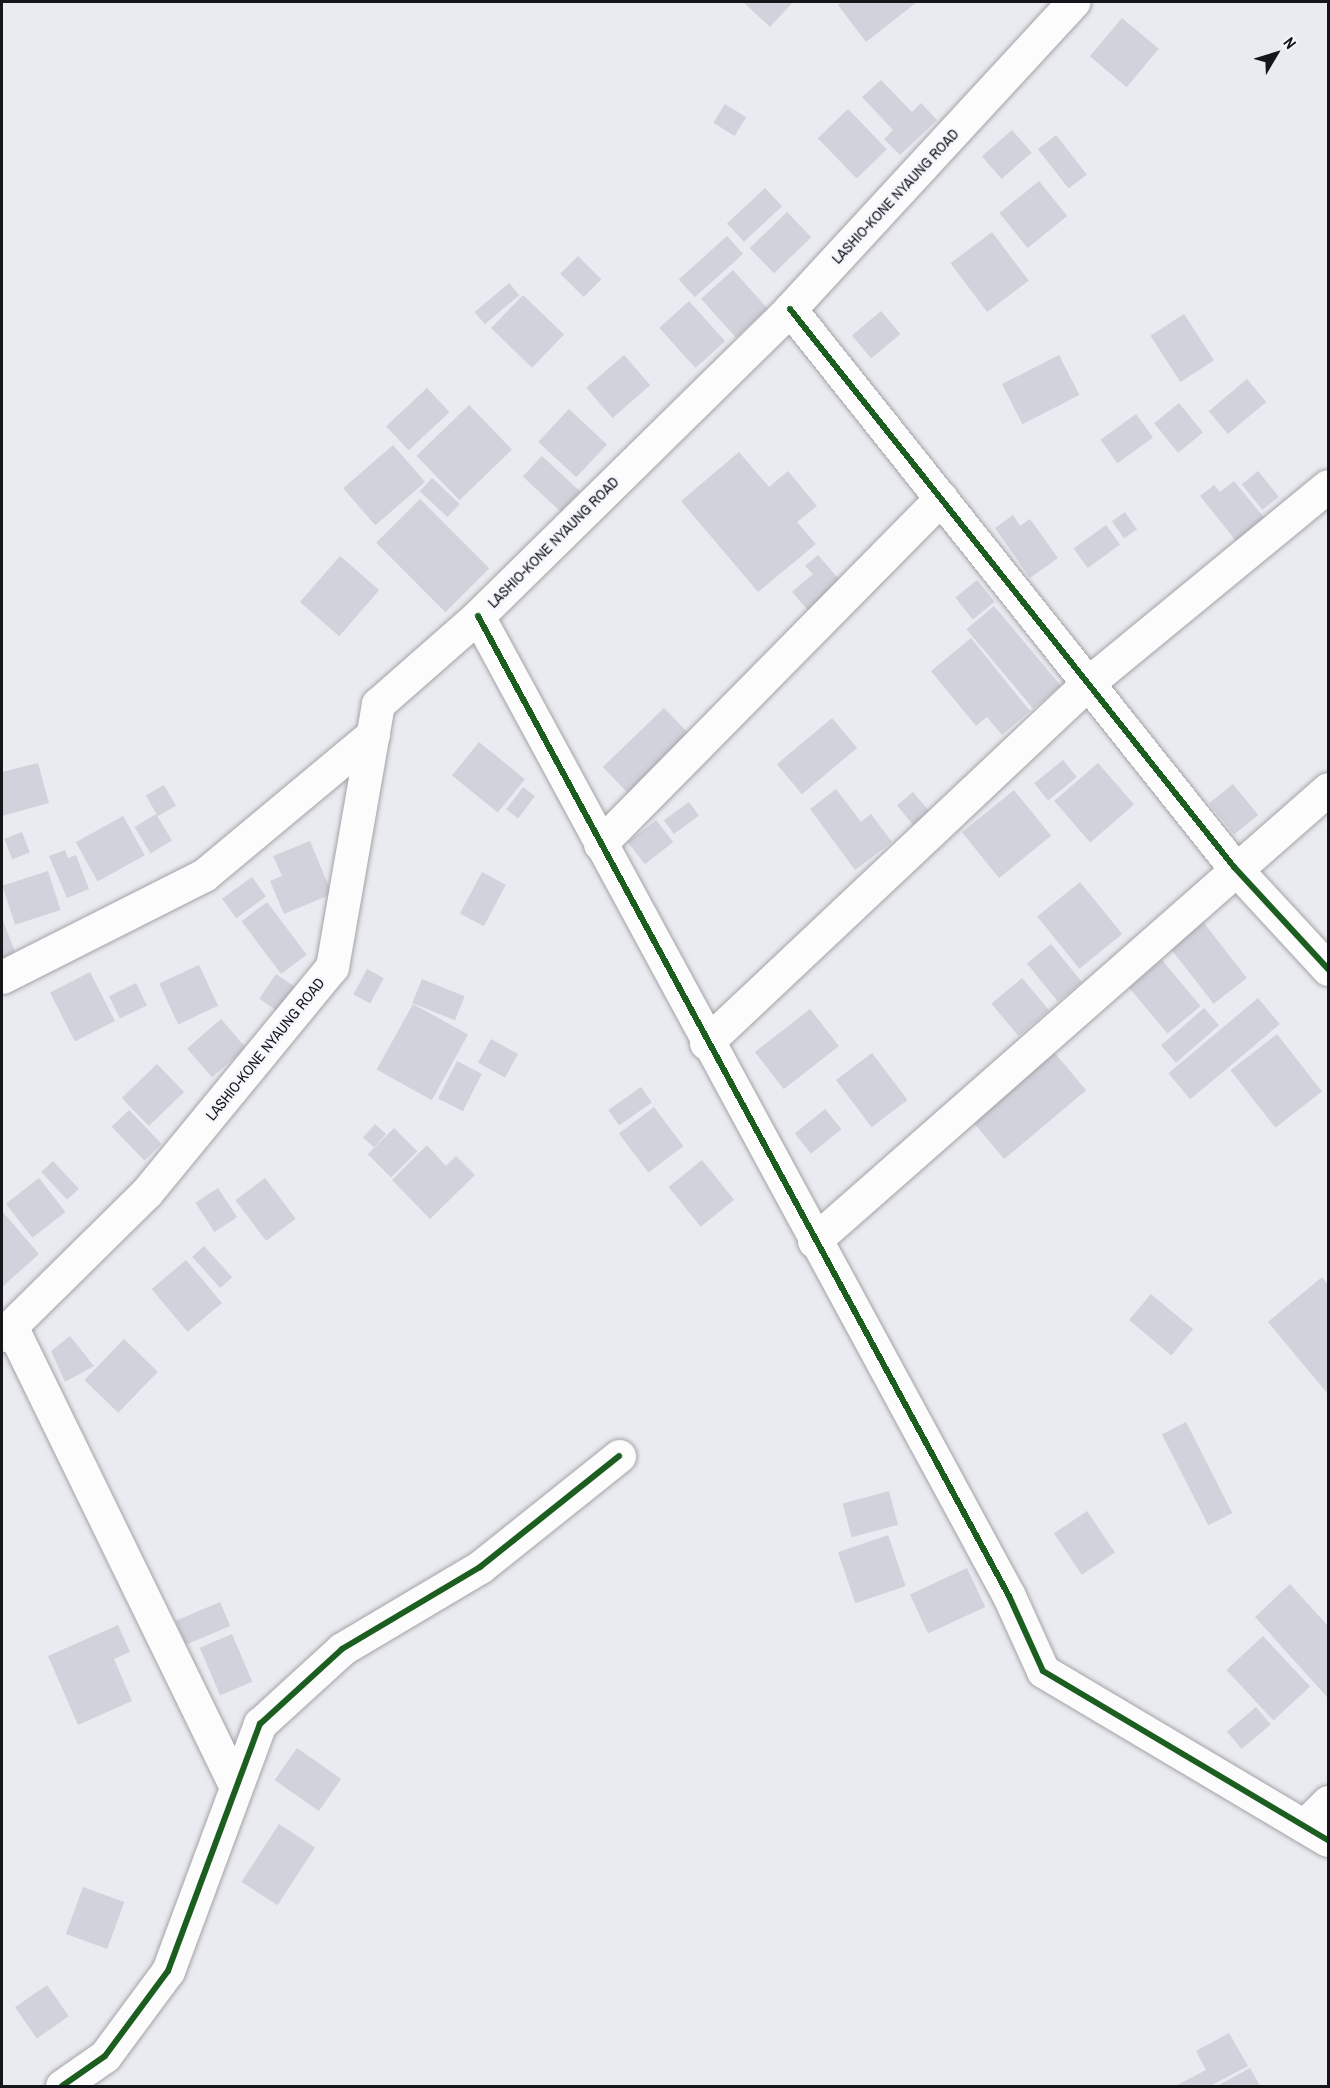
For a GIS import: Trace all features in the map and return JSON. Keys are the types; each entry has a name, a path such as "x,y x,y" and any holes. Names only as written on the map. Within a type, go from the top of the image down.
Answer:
{"street":[{"name":"LASHIO-KONE NYAUNG ROAD","path":"6,1331 147,1192 332,967 378,704 478,616 790,309 1073,2"},
{"path":"790,309 1234,867 1329,969"},
{"path":"706,1042 1088,683 1329,486"},
{"path":"600,844 941,498"},
{"path":"478,616 706,1042 1009,1596 1043,1671 1316,1833 1329,1802"},
{"path":"2,977 204,875 373,734"},
{"path":"814,1241 1234,867 1329,789"},
{"path":"6,1331 236,1787"},
{"path":"63,2086 105,2056 168,1971 260,1724 342,1649 480,1568 619,1456"}],"building":[{"path":"743,2 793,2 770,27"},
{"path":"842,2 917,2 866,42 838,5"},
{"path":"1122,18 1159,49 1127,87 1090,56"},
{"path":"881,80 912,112 921,103 937,120 900,155 884,139 893,130 862,97"},
{"path":"725,104 746,117 735,136 713,123"},
{"path":"848,109 887,149 857,178 818,138"},
{"path":"1012,130 1032,153 1001,179 982,156"},
{"path":"1056,135 1087,174 1069,189 1038,149"},
{"path":"1039,181 1067,216 1028,248 999,213"},
{"path":"765,188 782,206 744,242 727,223"},
{"path":"787,212 811,237 774,273 750,248"},
{"path":"992,232 1029,281 987,312 950,263"},
{"path":"727,236 743,254 695,297 679,279"},
{"path":"578,256 601,279 584,297 560,274"},
{"path":"733,270 768,309 736,337 701,299"},
{"path":"509,283 519,295 485,324 475,312"},
{"path":"523,295 564,335 532,368 491,328"},
{"path":"689,301 725,341 695,368 659,328"},
{"path":"881,311 900,334 871,358 852,335"},
{"path":"1184,314 1214,360 1180,382 1150,336"},
{"path":"624,355 650,385 613,418 586,388"},
{"path":"1059,355 1079,395 1022,424 1002,384"},
{"path":"1247,379 1266,402 1228,434 1209,411"},
{"path":"427,388 450,412 409,450 386,426"},
{"path":"1179,403 1203,433 1178,453 1154,423"},
{"path":"469,405 512,450 460,500 416,456"},
{"path":"569,409 607,444 576,477 538,442"},
{"path":"1136,414 1153,437 1117,463 1100,440"},
{"path":"393,445 425,482 375,525 343,488"},
{"path":"739,452 769,487 788,471 817,506 797,522 816,544 758,592 681,501"},
{"path":"542,456 580,491 561,512 523,476"},
{"path":"1258,471 1279,497 1262,510 1242,484"},
{"path":"432,478 460,504 448,517 420,491"},
{"path":"1234,481 1266,520 1237,542 1200,496 1214,485 1220,492"},
{"path":"420,499 489,568 445,612 376,543"},
{"path":"1125,512 1137,529 1124,538 1112,521"},
{"path":"1013,515 1020,526 1030,519 1058,558 1030,578 995,528"},
{"path":"1106,525 1120,544 1088,568 1074,549"},
{"path":"818,555 845,586 812,615 792,592 813,574 805,566"},
{"path":"340,556 379,590 339,636 300,602"},
{"path":"977,580 995,602 973,619 955,598"},
{"path":"994,606 1061,686 1033,709 966,629"},
{"path":"971,638 1030,711 1002,735 987,717 976,726 931,671"},
{"path":"664,708 690,735 629,794 603,767"},
{"path":"832,718 857,748 802,794 777,764"},
{"path":"479,742 525,779 498,813 452,775"},
{"path":"1063,760 1077,777 1048,800 1034,783"},
{"path":"38,763 49,803 2,816 2,772"},
{"path":"1098,763 1134,805 1090,843 1054,801"},
{"path":"1233,784 1258,815 1234,835 1209,804"},
{"path":"164,785 176,806 158,816 146,796"},
{"path":"523,787 535,796 518,818 506,809"},
{"path":"836,789 861,822 871,814 892,842 855,870 810,809"},
{"path":"1014,790 1051,836 999,878 962,832"},
{"path":"913,792 933,816 917,829 897,805"},
{"path":"689,802 699,816 674,834 664,820"},
{"path":"156,814 172,841 151,853 135,827"},
{"path":"123,816 145,855 98,882 76,842"},
{"path":"656,820 673,842 645,864 628,842"},
{"path":"22,832 30,853 12,859 4,839"},
{"path":"310,841 332,894 284,914 270,881 282,876 273,856"},
{"path":"65,850 68,858 76,855 89,889 67,898 49,856"},
{"path":"48,871 61,910 15,925 2,886"},
{"path":"482,872 506,885 484,926 460,913"},
{"path":"252,877 266,896 236,918 222,899"},
{"path":"1080,882 1122,934 1079,969 1037,917"},
{"path":"267,902 307,955 281,974 241,921"},
{"path":"2,918 17,957 2,962"},
{"path":"1200,918 1247,978 1214,1004 1167,944"},
{"path":"1051,944 1082,982 1058,1002 1027,964"},
{"path":"1162,960 1201,1006 1168,1034 1129,988"},
{"path":"199,965 218,1006 178,1024 159,984"},
{"path":"367,969 384,978 370,1004 353,995"},
{"path":"90,972 115,1021 75,1041 50,992"},
{"path":"276,974 297,988 280,1013 259,999"},
{"path":"1022,978 1049,1010 1018,1036 991,1004"},
{"path":"422,979 465,996 455,1020 412,1003"},
{"path":"136,983 147,1005 120,1019 109,996"},
{"path":"1258,998 1280,1024 1190,1099 1168,1073"},
{"path":"413,1004 468,1035 432,1100 377,1070"},
{"path":"1204,1008 1219,1025 1176,1063 1161,1045"},
{"path":"810,1009 839,1046 784,1089 755,1052"},
{"path":"221,1019 246,1048 212,1077 187,1049"},
{"path":"1277,1034 1322,1092 1275,1128 1231,1070"},
{"path":"491,1039 518,1054 505,1078 478,1063"},
{"path":"1054,1052 1086,1090 1004,1159 972,1121"},
{"path":"872,1053 908,1100 872,1127 836,1080"},
{"path":"457,1061 482,1074 463,1111 438,1098"},
{"path":"157,1064 184,1092 149,1126 122,1098"},
{"path":"641,1087 652,1103 619,1126 608,1110"},
{"path":"654,1107 683,1146 648,1173 619,1133"},
{"path":"825,1109 841,1129 811,1154 795,1134"},
{"path":"129,1110 162,1144 144,1160 112,1127"},
{"path":"375,1124 386,1134 374,1147 363,1137"},
{"path":"394,1128 417,1151 391,1177 368,1154"},
{"path":"427,1145 446,1166 456,1156 475,1175 430,1219 392,1180"},
{"path":"702,1160 734,1200 701,1227 669,1187"},
{"path":"53,1161 79,1189 67,1200 41,1172"},
{"path":"39,1178 65,1212 32,1238 6,1204"},
{"path":"265,1178 296,1219 266,1241 235,1200"},
{"path":"218,1188 237,1217 214,1232 195,1203"},
{"path":"2,1211 39,1254 2,1287"},
{"path":"204,1246 232,1277 220,1288 192,1257"},
{"path":"186,1260 222,1303 188,1332 152,1289"},
{"path":"1322,1277 1328,1285 1328,1394 1268,1322"},
{"path":"1151,1294 1193,1329 1171,1355 1129,1320"},
{"path":"70,1336 94,1366 65,1382 51,1351"},
{"path":"124,1339 158,1372 118,1413 84,1380"},
{"path":"1186,1422 1232,1513 1208,1525 1162,1434"},
{"path":"889,1491 898,1525 852,1537 843,1503"},
{"path":"1087,1511 1115,1552 1082,1575 1054,1533"},
{"path":"888,1535 906,1586 855,1603 838,1552"},
{"path":"967,1568 985,1607 928,1634 910,1595"},
{"path":"1290,1584 1328,1626 1328,1698 1255,1617"},
{"path":"220,1602 230,1626 186,1645 176,1621"},
{"path":"118,1625 130,1652 114,1659 132,1701 78,1725 48,1656"},
{"path":"232,1634 252,1682 220,1696 200,1648"},
{"path":"1263,1636 1310,1686 1273,1721 1226,1670"},
{"path":"1256,1707 1271,1725 1242,1749 1227,1731"},
{"path":"297,1748 341,1779 319,1811 275,1780"},
{"path":"279,1824 315,1847 277,1905 241,1882"},
{"path":"83,1887 124,1902 107,1949 66,1934"},
{"path":"47,1985 69,2016 37,2038 15,2007"},
{"path":"1229,2033 1248,2066 1210,2086 1175,2086 1206,2070 1196,2051"},
{"path":"1250,2068 1260,2086 1217,2086"}],"cycle path":[{"path":"790,309 1234,867 1328,969"},
{"path":"478,616 1009,1596 1043,1671 1328,1840"},
{"path":"62,2086 105,2056 168,1971 260,1724 342,1649 480,1567 619,1456"}]}
